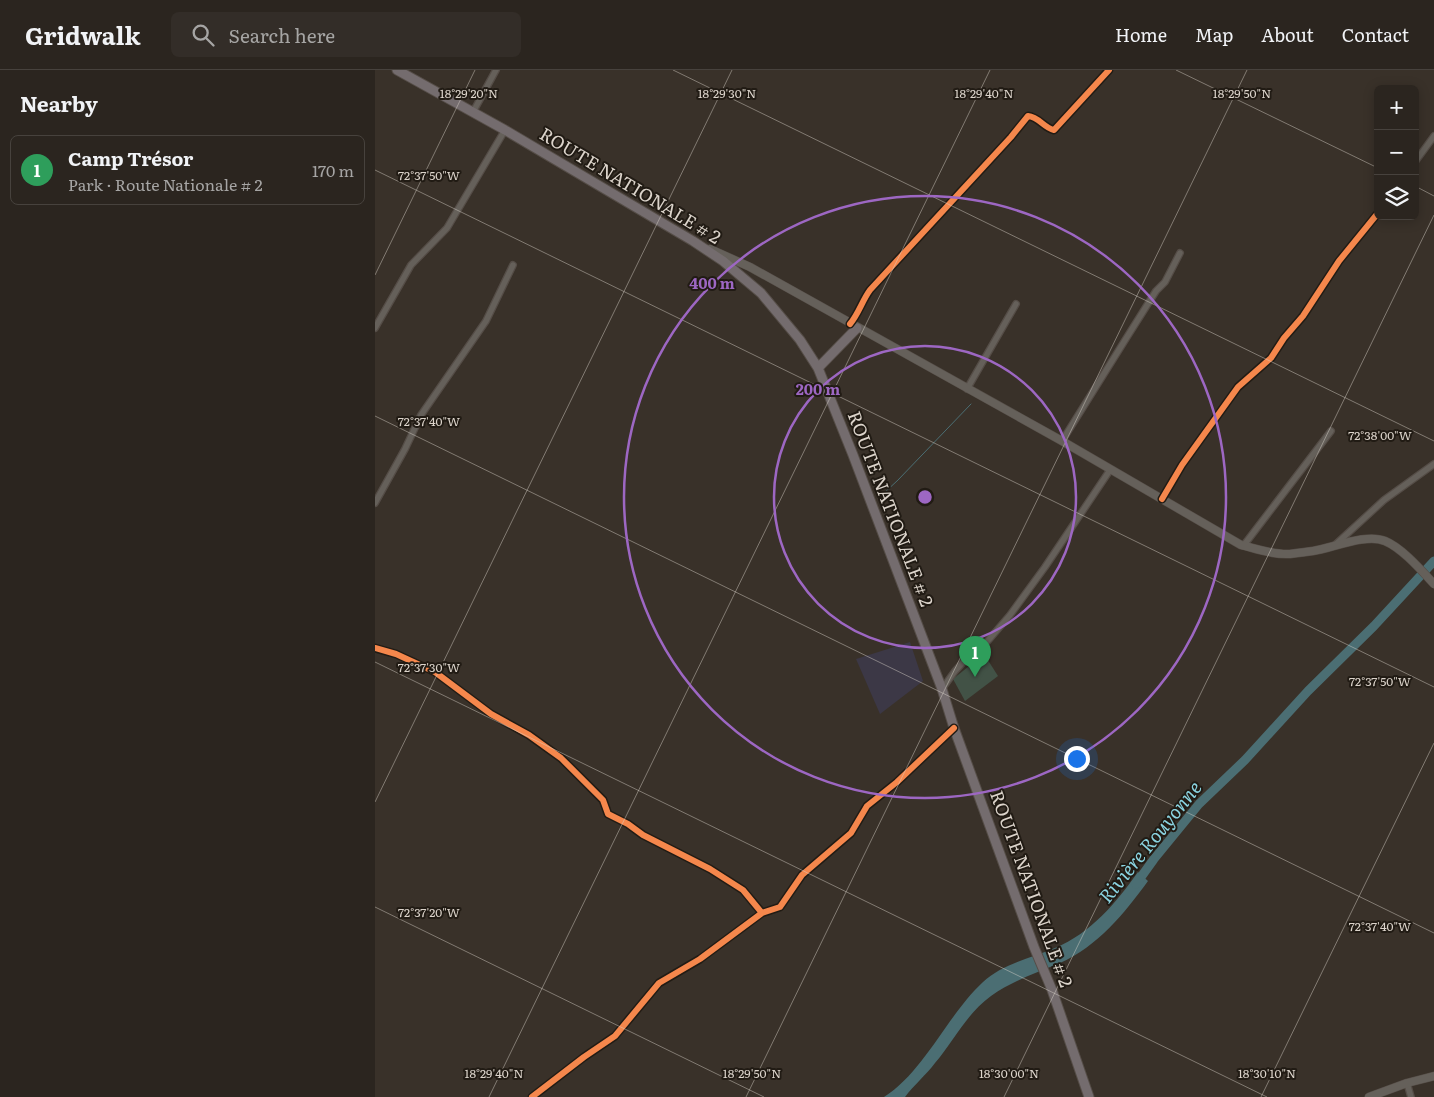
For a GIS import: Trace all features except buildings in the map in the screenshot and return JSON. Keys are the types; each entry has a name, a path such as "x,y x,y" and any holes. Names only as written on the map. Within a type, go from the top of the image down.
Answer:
{"main road":[{"name":"ROUTE NATIONALE # 2","path":"397,70 505,130 693,241 723,261 761,292 800,340 818,368 853,455 942,689 954,728 1034,947 1052,990 1089,1097"},
{"path":"693,241 750,267 1244,546 1288,554 1314,551 1372,539 1385,541 1398,549 1434,584"},
{"path":"818,368 854,326"},
{"path":"1369,1097 1407,1083 1434,1076"}],"street":[{"path":"473,112 496,70"},
{"path":"854,326 862,302 870,290 1011,137 1021,122 1028,116 1031,116 1038,119 1049,129 1054,130 1109,70"},
{"path":"375,328 411,265 447,228 505,130"},
{"path":"1419,157 1434,136"},
{"path":"1162,499 1182,465 1238,387 1271,358 1284,338 1303,316 1339,261 1374,218"},
{"path":"1062,442 1131,331 1165,282 1180,253"},
{"path":"375,503 421,416 486,322 513,265"},
{"path":"967,389 1016,304"},
{"path":"1244,546 1331,431"},
{"path":"1334,546 1384,500 1434,464"},
{"path":"942,689 955,671 968,657 986,643 1010,615 1045,567 1109,470"},
{"path":"375,648 396,654 435,672 491,714 529,735 561,758 587,783 603,800 608,814 628,824 643,835 711,869 743,890 763,913"},
{"path":"532,1097 584,1056 615,1036 659,983 699,959 763,913 780,907 802,875 851,833 867,806 897,782 954,728"},
{"path":"1407,1083 1411,1097"}],"shaded area":[{"path":"910,642 923,681 880,714 856,659"}],"green space":[{"path":"984,654 998,676 965,701 953,679"}],"water":[{"path":"1138,872 1148,881 1120,917 1098,938 1074,956 1016,982 991,996 968,1019 942,1055 905,1097 884,1097 898,1086 924,1058 958,1010 983,982 1008,966 1055,948 1080,934 1112,906"}],"waterway":[{"path":"883,494 971,404"},
{"name":"Rivière Rouyonne","path":"1136,884 1199,804 1245,760 1308,691 1374,626 1434,561"}],"cycle path":[{"path":"850,324 870,290 1011,137 1028,116 1035,118 1054,130 1109,70"},
{"path":"1162,499 1182,465 1238,387 1271,358 1284,338 1303,316 1339,261 1374,218"},
{"path":"375,648 396,654 435,672 491,714 529,735 561,758 603,800 608,814 628,824 643,835 710,869 743,890 762,913"},
{"path":"532,1097 615,1036 659,983 700,959 762,913 780,907 802,875 851,833 867,806 897,782 954,728"}],"place":[{"name":"Camp Trésor","path":"975,677"}]}
